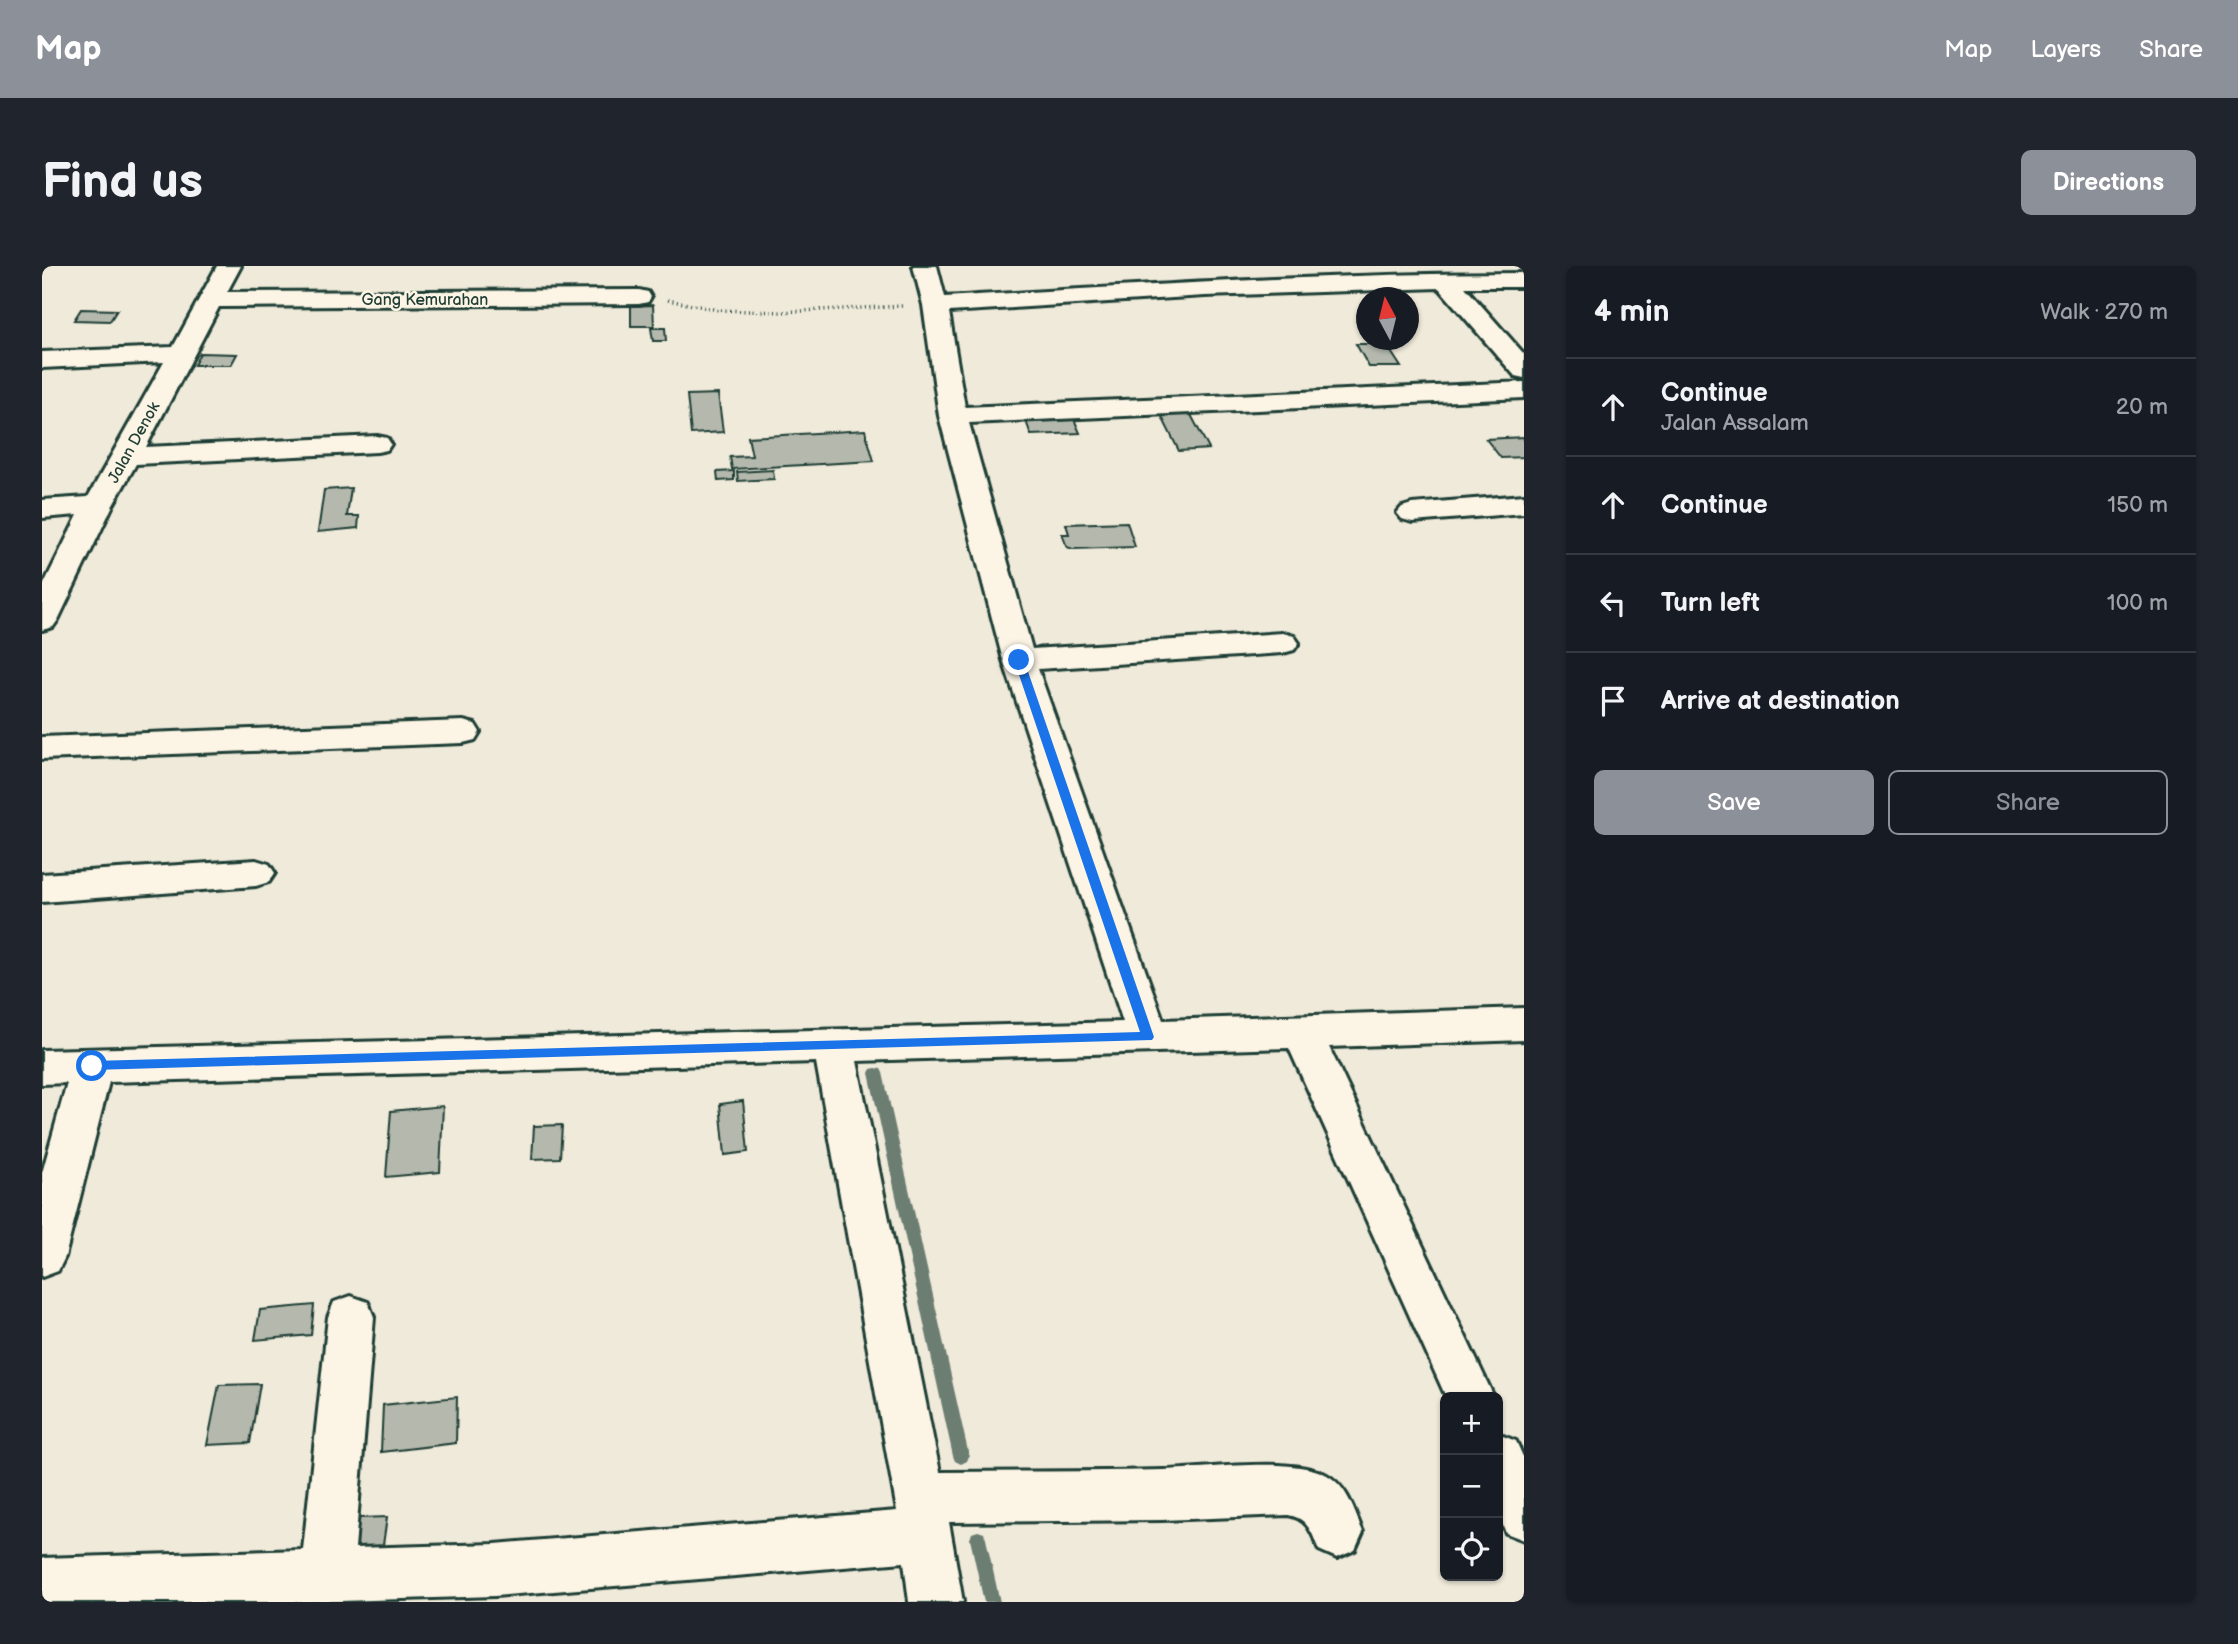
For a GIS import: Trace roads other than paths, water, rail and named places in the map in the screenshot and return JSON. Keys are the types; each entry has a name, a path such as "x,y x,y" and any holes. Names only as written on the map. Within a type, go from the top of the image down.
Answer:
{"street":[{"name":"Jalan Denok","path":"42,620 98,505 229,266"},
{"path":"925,266 935,305 953,416 1019,660 1148,1037"},
{"path":"935,305 1205,289 1446,280 1524,281"},
{"path":"1446,280 1524,370"},
{"name":"Gang Kemurahan","path":"210,300 639,297"},
{"path":"42,360 181,354"},
{"path":"953,416 1524,390"},
{"path":"127,456 377,444"},
{"path":"1412,513 1524,504"},
{"path":"42,509 98,505"},
{"path":"1019,660 1283,643"},
{"path":"42,748 463,732"},
{"path":"42,888 256,873"},
{"path":"42,1067 1524,1024"},
{"path":"1302,1032 1468,1392"},
{"path":"833,1045 923,1516 936,1602"},
{"path":"42,1257 92,1066"},
{"path":"327,1574 351,1317"},
{"path":"1503,1469 1524,1515"},
{"path":"42,1584 495,1570 923,1516 1162,1495 1288,1490 1310,1493 1327,1508 1337,1532"}],"waterway":[{"path":"876,1073 961,1456"},
{"path":"978,1539 992,1602"}]}
